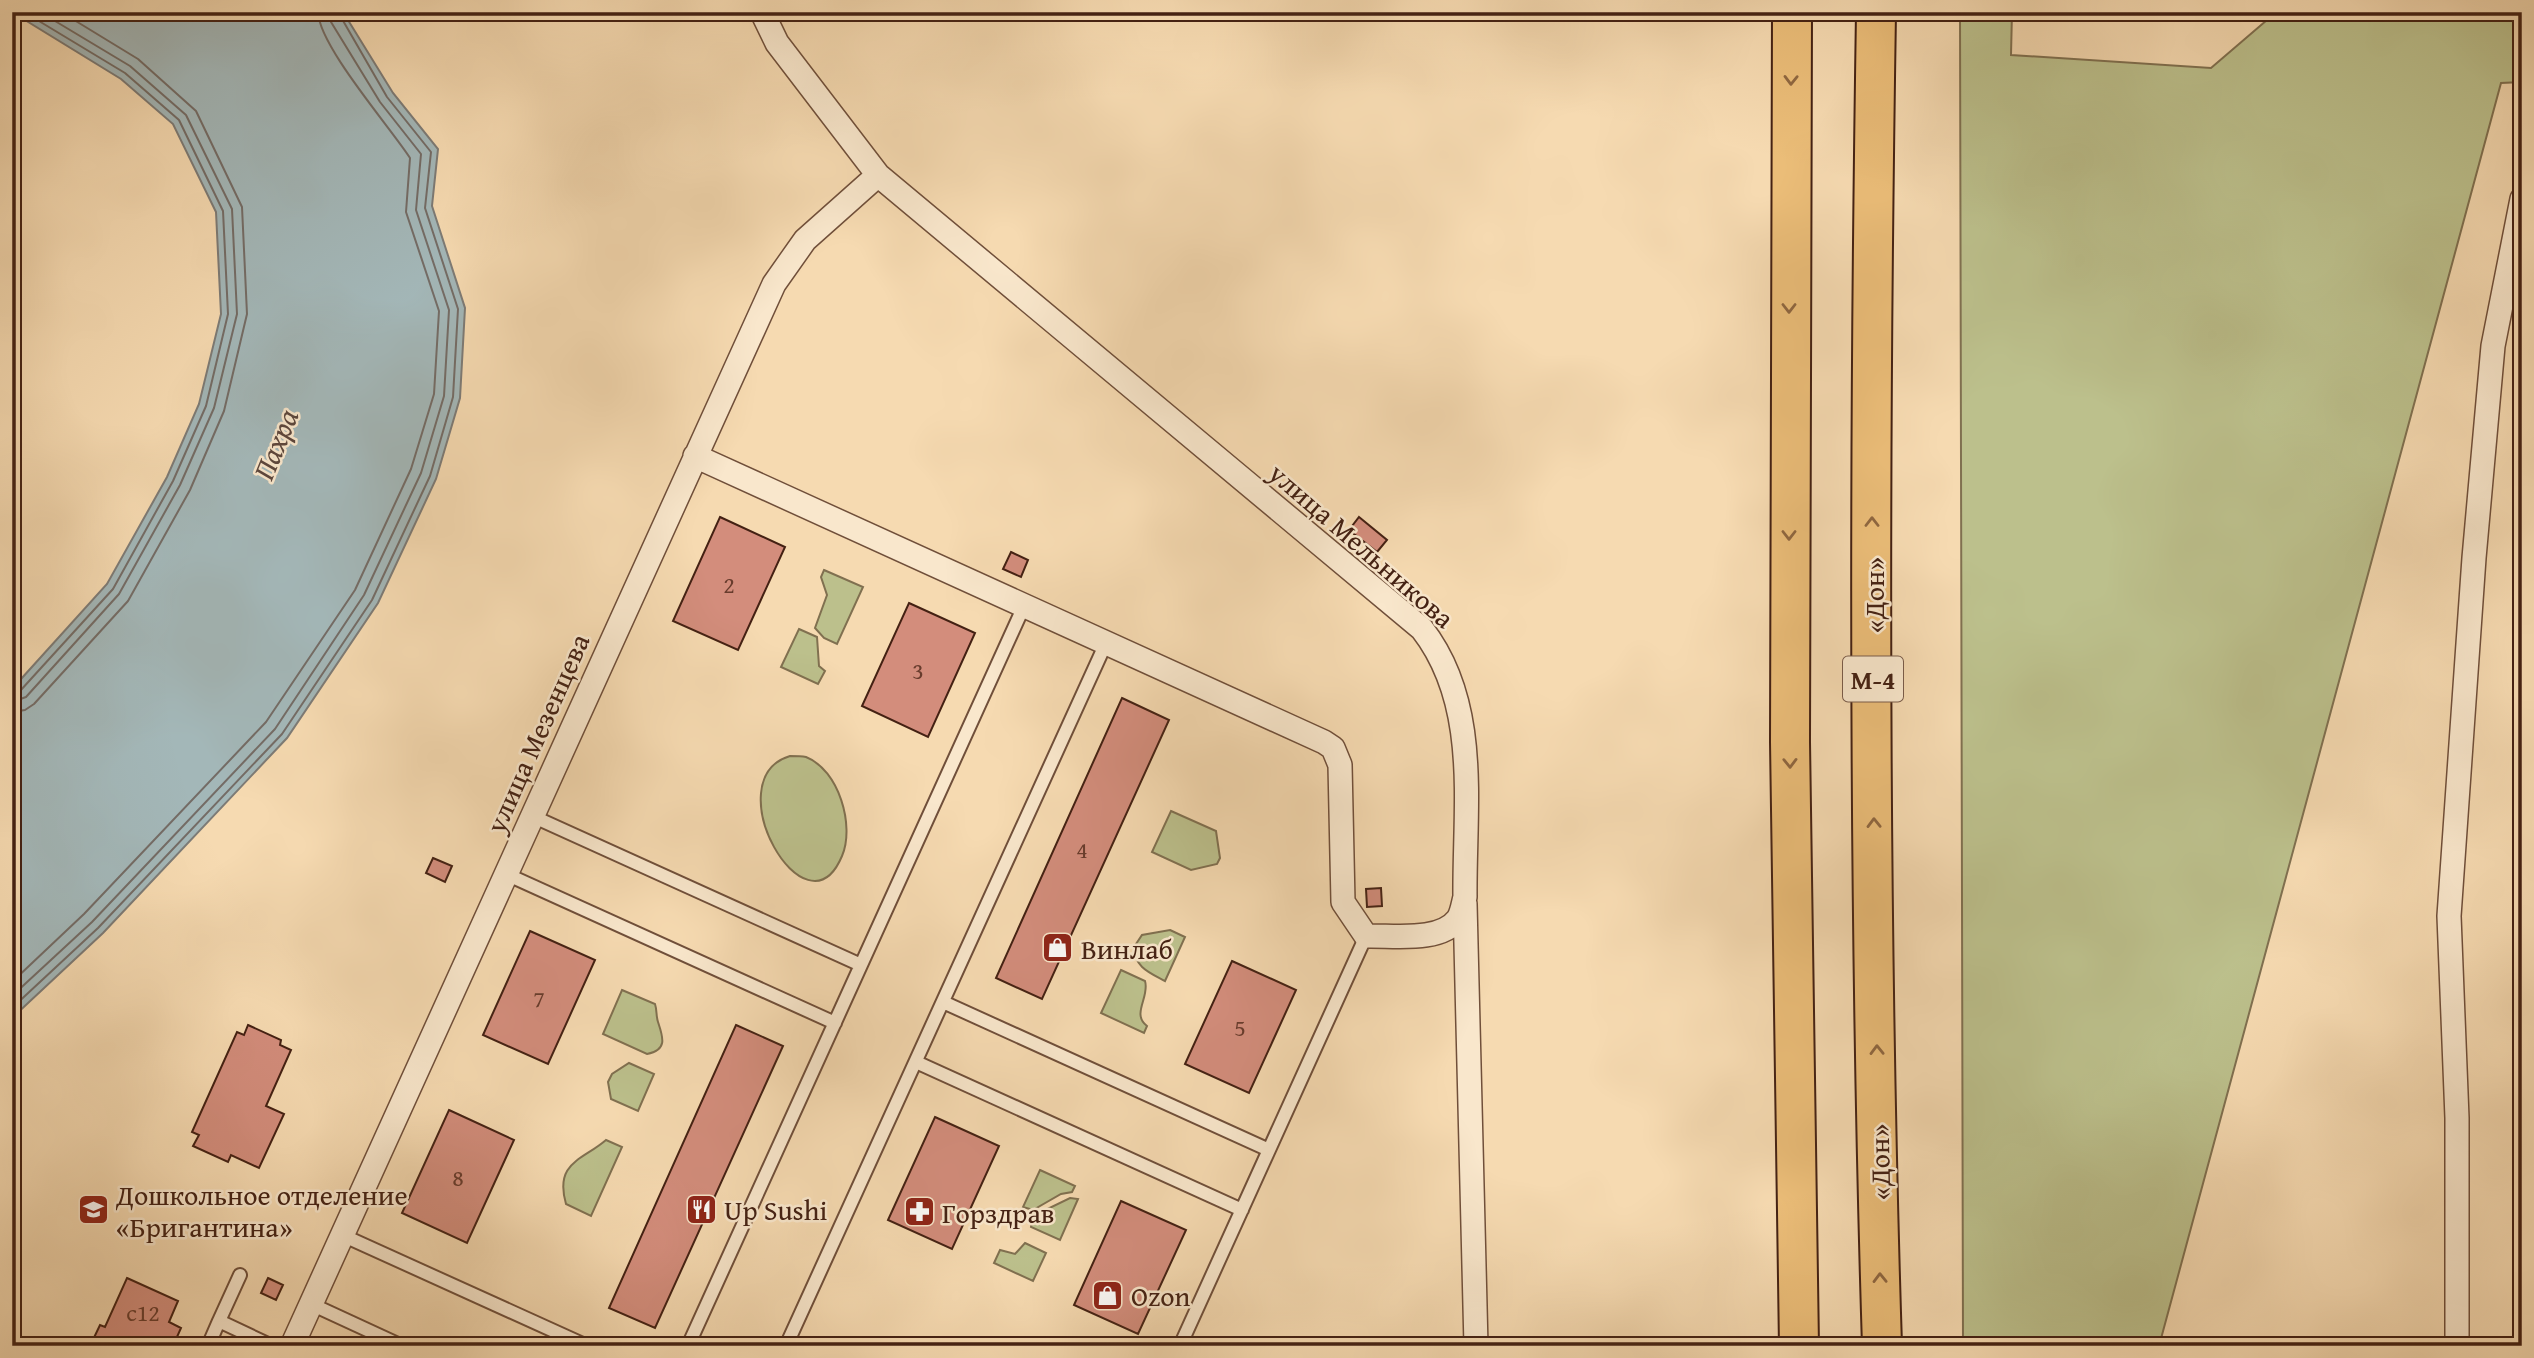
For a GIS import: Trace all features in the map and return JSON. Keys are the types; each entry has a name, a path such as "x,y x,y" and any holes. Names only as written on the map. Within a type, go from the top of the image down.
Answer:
{"highway":[{"path":"1792,12 1790,742 1799,1346"},
{"name":"«Дон»","path":"1876,12 1871,280 1873,720 1882,1346"}],"street":[{"name":"улица Мельникова","path":"762,12 777,43 878,175 1422,629 1440,652 1461,710 1464,742 1465,897 1459,918 1445,930 1425,934 1366,936"},
{"name":"улица Мезенцева","path":"292,1346 759,316 789,260 805,240 878,175"},
{"path":"2457,1346 2457,1118 2449,916 2474,558 2493,346 2522,199"},
{"path":"695,456 1333,748 1340,765 1343,902 1366,936"},
{"path":"1465,897 1476,1346"}],"lane":[{"path":"688,1346 1024,606"},
{"path":"786,1346 1106,643"},
{"path":"532,816 861,965"},
{"path":"506,874 835,1023"},
{"path":"1180,1346 1366,936"},
{"path":"943,1002 1269,1150"},
{"path":"916,1062 1242,1210"},
{"path":"342,1235 587,1346"},
{"path":"209,1344 240,1275"},
{"path":"311,1304 402,1346"},
{"path":"219,1321 272,1346"}],"green space":[{"path":"1960,12 2012,12 2011,55 2211,68 2267,20 2268,12 2522,12 2522,82 2501,83 2159,1346 1963,1346"},
{"path":"824,570 863,587 837,644 824,638 815,628 827,595 821,577"},
{"path":"799,629 817,637 819,666 825,671 818,684 781,667"},
{"path":"790,756 806,757 818,764 835,786 841,800 845,815 846,844 842,856 826,877 808,880 790,868 774,847 764,820 761,793 769,770"},
{"path":"1171,811 1216,831 1220,858 1217,864 1191,870 1152,852"},
{"path":"1170,930 1185,937 1165,981 1140,964 1134,947 1142,935"},
{"path":"1121,970 1145,981 1141,1011 1147,1026 1144,1033 1101,1013"},
{"path":"622,990 655,1004 662,1042 654,1052 647,1054 603,1034"},
{"path":"629,1063 654,1074 638,1111 611,1099 608,1082 612,1074"},
{"path":"606,1140 622,1147 591,1216 566,1204 564,1179 573,1164"},
{"path":"1040,1170 1075,1186 1072,1192 1061,1194 1033,1210 1023,1207"},
{"path":"1070,1198 1078,1199 1060,1240 1031,1227 1033,1216"},
{"path":"1025,1243 1046,1253 1033,1281 994,1263 1000,1250 1015,1254"}],"water":[{"name":"Пахра","path":"12,12 343,12 393,93 438,149 432,206 465,308 460,398 436,479 378,603 287,738 103,933 12,1018 12,689 107,584 167,477 199,404 221,314 216,212 173,124 121,79"}],"building":[{"path":"720,517 785,547 738,650 673,621"},
{"path":"1359,517 1387,540 1377,552 1349,530"},
{"path":"1011,552 1028,560 1021,577 1003,569"},
{"path":"909,603 975,633 928,737 862,706"},
{"path":"1122,698 1169,720 1042,999 996,978"},
{"path":"433,858 452,866 445,882 426,873"},
{"path":"1381,888 1382,906 1367,907 1366,889"},
{"path":"530,931 595,960 548,1064 483,1035"},
{"path":"1232,961 1296,990 1249,1093 1185,1064"},
{"path":"248,1025 281,1040 280,1045 291,1050 266,1106 284,1114 259,1168 231,1155 228,1162 193,1146 199,1135 192,1132 237,1032 244,1035"},
{"path":"736,1025 783,1046 655,1328 609,1308"},
{"path":"449,1110 514,1140 467,1243 402,1213"},
{"path":"935,1117 999,1146 952,1249 888,1220"},
{"path":"1121,1201 1186,1230 1138,1334 1074,1305"},
{"path":"127,1278 178,1301 169,1322 181,1328 173,1346 90,1346 100,1325 105,1327"},
{"path":"268,1278 283,1285 276,1300 261,1293"}],"place":[{"name":"Винлаб","path":"1058,948"},
{"name":"Up Sushi","path":"701,1209"},
{"name":"Дошкольное отделение «Бригантина»","path":"93,1210"},
{"name":"Горздрав","path":"919,1212"},
{"name":"Ozon","path":"1108,1295"}]}
